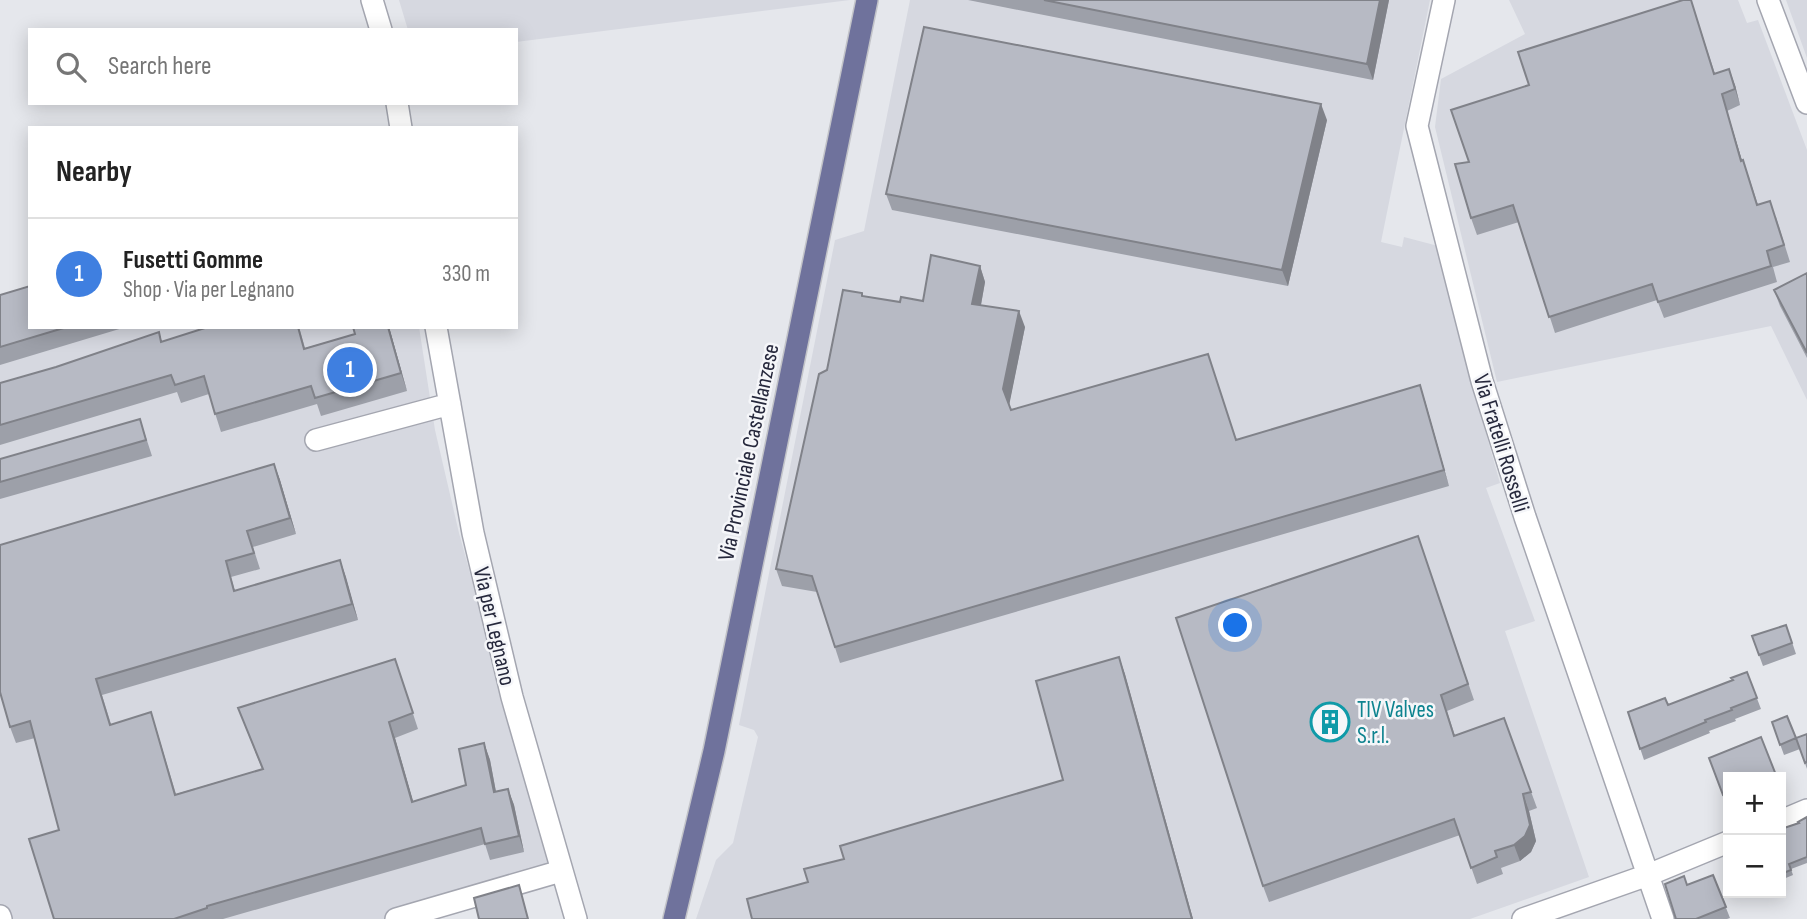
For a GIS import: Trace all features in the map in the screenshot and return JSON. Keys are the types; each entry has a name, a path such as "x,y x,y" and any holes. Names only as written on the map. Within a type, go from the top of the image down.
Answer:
{"main road":[{"name":"Via Provinciale Castellanzese","path":"674,917 714,751 867,0"}],"street":[{"path":"372,0 379,28"},
{"name":"Via Fratelli Rosselli","path":"1444,0 1417,126 1490,405 1525,517 1663,919"},
{"path":"1768,0 1807,103"},
{"path":"397,105 401,126"},
{"name":"Via per Legnano","path":"436,329 473,533 512,697 576,919"},
{"path":"316,440 450,404"},
{"path":"1786,819 1807,810"},
{"path":"1523,919 1648,875 1723,844"},
{"path":"396,919 561,871"}],"shaded area":[{"path":"399,0 850,0 518,42 518,28 407,28"},
{"path":"910,0 1430,0 1381,242 1402,247 1404,237 1442,247 1458,334 1500,483 1486,488 1535,621 1505,631 1589,877 1470,919 696,919 716,860 733,843 758,737 754,730 739,725 835,240 864,231"},
{"path":"1509,0 1738,0 1747,23 1758,20 1807,150 1807,400 1771,326 1497,382 1435,127 1441,79 1525,34"},
{"path":"1786,0 1807,0 1807,58"},
{"path":"0,300 28,325 28,329 419,329 435,430 459,533 553,875 413,919 0,919"}],"building":[{"path":"1044,0 1380,0 1367,64"},
{"path":"1683,0 1691,0 1714,74 1729,69 1735,89 1722,94 1741,161 1743,160 1757,205 1770,201 1784,245 1767,251 1771,266 1658,302 1652,284 1549,317 1513,205 1471,218 1455,164 1469,162 1451,110 1529,85 1518,52"},
{"path":"924,27 1321,104 1282,270 886,194"},
{"path":"931,255 980,266 972,304 1019,311 1003,389 1011,410 1208,354 1236,440 1420,385 1444,470 835,647 812,576 776,569 819,374 827,370 843,290 900,302 901,297 923,301"},
{"path":"1807,273 1807,353 1774,290"},
{"path":"28,287 28,329 60,329 0,347 0,295"},
{"path":"202,329 299,329 304,349 355,334 354,329 389,329 401,373 315,398 311,386 215,414 204,376 175,385 171,375 0,425 0,383 159,332 161,342"},
{"path":"140,419 146,440 0,482 0,459"},
{"path":"274,464 290,518 247,531 254,553 226,561 234,591 340,560 352,604 96,679 110,725 151,712 175,795 263,769 238,708 395,659 413,713 389,722 412,802 466,785 459,749 484,743 494,792 508,789 519,836 485,844 481,828 207,906 174,919 54,919 29,839 59,830 30,721 10,727 0,692 0,545"},
{"name":"TIV Valves S.r.l.","path":"1418,536 1468,684 1441,695 1454,736 1504,718 1531,792 1523,794 1530,825 1525,836 1514,845 1495,851 1497,857 1471,868 1454,819 1263,886 1176,618"},
{"path":"1786,625 1792,643 1759,655 1752,636"},
{"path":"1119,657 1192,919 752,919 747,899 808,882 804,869 844,859 840,846 1063,780 1036,681"},
{"path":"1747,672 1757,698 1640,749 1628,712 1665,698 1668,705"},
{"path":"1787,716 1796,738 1780,745 1772,722"},
{"path":"1807,734 1807,762 1805,763 1796,738"},
{"path":"1761,737 1775,772 1723,772 1723,795 1709,758"},
{"path":"1807,817 1807,857 1789,864 1791,870 1786,872 1786,827"},
{"path":"1713,875 1726,907 1696,919 1676,919 1665,884 1684,876 1687,885"},
{"path":"519,885 528,919 479,919 474,898"}],"place":[{"name":"Fusetti Gomme","path":"350,370"},
{"name":"TIV Valves S.r.l.","path":"1330,722"}]}
